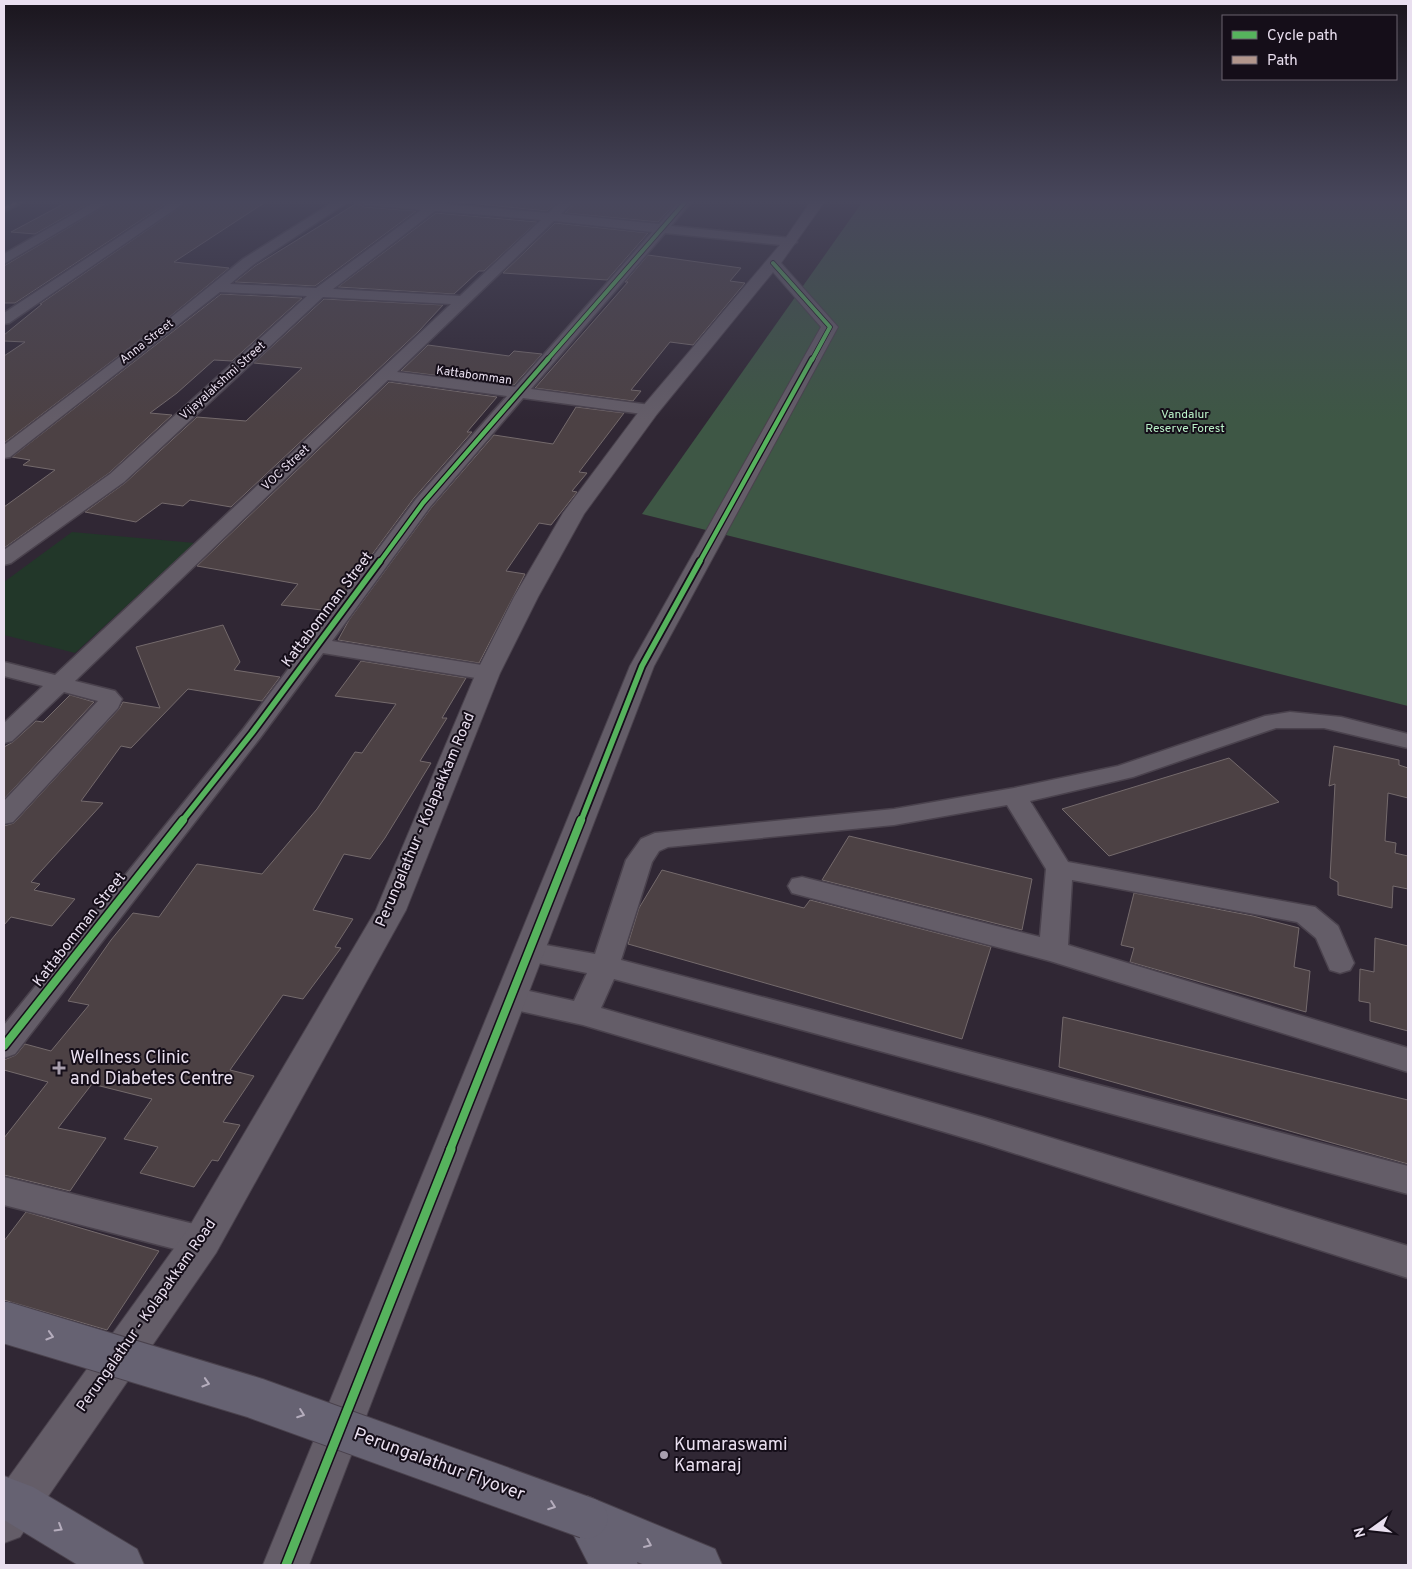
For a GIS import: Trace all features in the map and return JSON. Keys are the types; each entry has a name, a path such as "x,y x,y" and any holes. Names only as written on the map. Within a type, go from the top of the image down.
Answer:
{"highway":[{"name":"Perungalathur Flyover","path":"4,1322 255,1398 587,1518 699,1565"},
{"path":"8,1508 121,1565"},
{"path":"587,1518 616,1565"}],"main road":[{"name":"Perungalathur - Kolapakkam Road","path":"8,1508 202,1241 391,910 488,673 526,596 574,513 650,410 763,274"},
{"path":"286,1565 642,666 830,327 796,274"}],"street":[{"path":"4,320 72,274"},
{"name":"Anna Street","path":"4,453 168,327 232,274"},
{"name":"Vijayalakshmi Street","path":"4,559 117,478 319,293 343,274"},
{"name":"VOC Street","path":"4,736 489,274"},
{"name":"Kattabomman Street","path":"4,1046 252,733 424,502 623,274"},
{"path":"215,287 462,300"},
{"name":"Kattabomman","path":"384,375 650,410"},
{"path":"317,646 488,673"},
{"path":"4,669 58,685 107,696 110,699 110,703 4,816"},
{"path":"584,1014 605,966 639,860 645,850 657,841 685,835 894,817 1014,796 1124,772 1273,721 1289,718 1311,719 1408,741"},
{"path":"1014,796 1059,870 1053,952"},
{"path":"1059,870 1305,914 1328,933 1340,963"},
{"path":"802,886 1053,952 1408,1060"},
{"path":"529,952 605,966 1408,1180"},
{"path":"511,998 584,1014 982,1130 1408,1262"},
{"path":"4,1191 202,1241"}],"green space":[{"name":"Vandalur Reserve Forest","path":"811,274 1408,274 1408,706 642,514"},
{"path":"72,532 195,543 75,653 4,635 4,582"}],"building":[{"path":"4,274 59,274 15,303 4,303"},
{"path":"83,274 221,274 162,323 4,443 4,356 25,342 4,341 4,335 42,304 40,304"},
{"path":"245,274 331,274 315,286 235,282"},
{"path":"355,274 475,274 454,294 338,287"},
{"path":"521,274 612,274 607,280"},
{"path":"632,274 736,274 730,281 745,283 693,345 670,342 631,390 641,391 633,401 535,388 628,282 625,282"},
{"path":"221,294 302,298 232,361 214,360 177,393 150,413 172,415 109,473 4,548 4,507 55,470 23,465 30,460 12,457"},
{"path":"324,299 443,305 419,331 231,507 190,500 183,506 162,503 136,522 85,512 125,483 197,417 246,421 302,368 254,363"},
{"path":"428,345 509,356 514,351 542,354 514,385 401,371"},
{"path":"389,382 497,397 467,432 472,432 414,498 330,611 281,605 298,584 197,566"},
{"path":"576,407 624,413 579,472 587,473 572,491 577,492 551,525 539,523 506,571 525,574 479,663 338,640 349,620 431,508 494,435 553,444"},
{"path":"223,625 240,662 234,670 280,677 262,701 188,689 131,748 121,746 81,801 103,803 31,882 40,884 34,890 75,899 52,926 11,917 4,925 4,826 14,823 119,709 123,702 160,708 136,647"},
{"path":"361,661 466,678 442,718 447,718 420,761 431,763 385,838 370,859 344,854 313,910 353,919 335,947 341,948 303,999 283,995 230,1070 254,1076 223,1122 240,1125 218,1161 212,1160 194,1187 140,1173 158,1147 124,1139 152,1099 92,1084 58,1128 106,1138 70,1191 4,1175 4,1138 48,1082 4,1070 4,1060 16,1055 25,1044 51,1051 89,1005 68,1001 111,940 133,913 159,917 197,864 262,874 317,809 355,752 362,753 396,704 335,696"},
{"path":"70,695 94,702 4,799 4,747 13,742 36,721 43,722"},
{"path":"1334,746 1399,760 1399,765 1408,768 1408,798 1388,793 1385,841 1396,843 1395,853 1408,856 1408,889 1393,886 1392,908 1338,895 1338,882 1330,878 1335,784 1329,786"},
{"path":"1229,758 1279,802 1109,856 1062,809"},
{"path":"849,836 1032,879 1022,930 822,880"},
{"path":"662,870 804,908 810,900 991,947 962,1039 628,944 639,908"},
{"path":"1134,893 1253,916 1299,928 1294,967 1310,971 1306,1012 1130,962 1134,948 1121,945"},
{"path":"1375,938 1408,946 1408,1031 1370,1021 1370,1003 1359,1001 1360,969 1374,972"},
{"path":"1063,1017 1408,1100 1408,1164 1059,1067"},
{"path":"26,1212 159,1251 107,1330 4,1300 4,1241"}],"cycle path":[{"path":"4,1046 252,733 423,503 622,274"},
{"path":"286,1565 642,666 830,327 783,274"}],"place":[{"name":"Wellness Clinic and Diabetes Centre","path":"59,1068"},
{"name":"Kumaraswami Kamaraj","path":"664,1455"}]}
